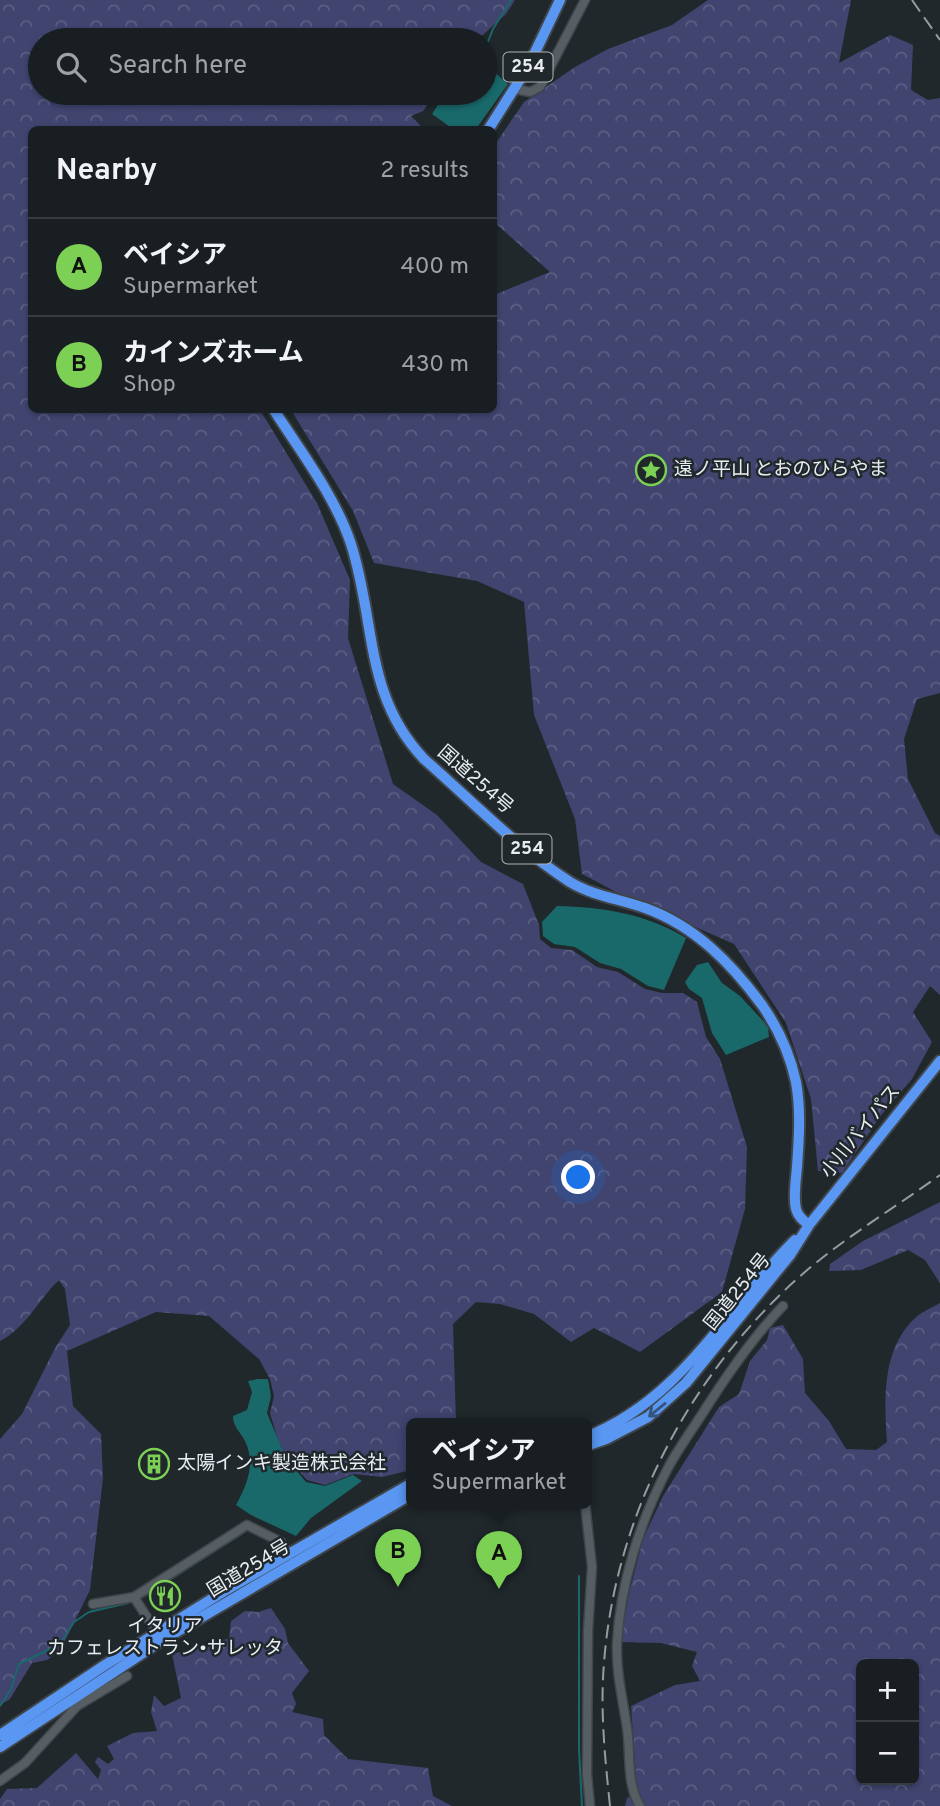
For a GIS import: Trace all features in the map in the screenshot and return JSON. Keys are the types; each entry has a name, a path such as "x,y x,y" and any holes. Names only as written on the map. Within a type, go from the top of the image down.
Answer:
{"highway":[{"name":"254","path":"491,126 514,89 560,0"},
{"name":"国道254号","path":"276,413 333,503 350,542 359,574 378,680 389,710 408,741 424,759 542,862 573,884 614,900 660,913 705,941 732,968 762,1006 791,1061 796,1084 800,1124 796,1211 809,1225"},
{"name":"小川バイパス","path":"809,1225 940,1061"},
{"name":"国道254号","path":"592,1434 628,1417 681,1374 782,1252 809,1225"},
{"name":"国道254号","path":"592,1443 639,1423 674,1395 790,1255 809,1225"},
{"name":"国道254号","path":"0,1735 157,1633 406,1486"},
{"name":"国道254号","path":"0,1747 75,1702 161,1641 406,1497"}],"street":[{"path":"514,89 530,92 540,87 585,0"},
{"path":"640,1806 632,1793 618,1663 620,1612 631,1562 652,1502 675,1455 738,1360 783,1306"},
{"path":"586,1509 592,1577 588,1644 587,1774 590,1806"},
{"path":"93,1604 134,1597 247,1525 281,1542 290,1555"},
{"path":"134,1597 157,1633"},
{"path":"0,1781 25,1763 75,1702 127,1676"}],"green space":[{"path":"0,0 515,0 506,14 490,28 28,28 28,105 427,105 423,111 411,116 421,126 28,126 28,413 262,413 317,503 350,580 348,638 393,784 437,815 481,862 523,884 539,925 540,939 551,948 572,950 597,967 618,972 645,989 662,993 683,993 697,1002 706,1037 720,1059 747,1147 745,1209 722,1292 640,1352 594,1328 571,1342 534,1314 500,1304 476,1302 453,1324 456,1418 406,1418 406,1471 382,1477 354,1474 325,1485 307,1480 286,1457 270,1413 274,1396 270,1379 259,1359 209,1316 156,1312 67,1351 73,1406 101,1434 103,1478 90,1590 60,1651 47,1660 32,1663 10,1699 0,1705 0,1439 22,1414 55,1348 70,1325 65,1289 59,1280 25,1321 0,1341"},
{"path":"708,0 851,0 839,63 890,35 913,45 911,90 928,100 940,98 940,693 917,699 904,739 908,779 935,833 940,836 940,995 930,986 913,1012 932,1042 912,1079 882,1114 842,1173 818,1171 811,1099 786,1023 734,944 618,893 582,874 575,819 534,715 524,602 477,581 374,563 353,511 293,413 497,413 497,294 550,272 497,225 497,142 524,102 575,67 608,49 672,25"},
{"path":"940,1202 940,1283 925,1260 908,1250 861,1270 829,1271 830,1264 863,1241"},
{"path":"940,1303 940,1806 625,1806 627,1798 637,1793 631,1706 675,1685 700,1681 692,1666 697,1652 661,1643 620,1642 643,1539 663,1496 719,1407 739,1394 750,1361 767,1340 770,1328 783,1325 803,1359 805,1393 829,1421 846,1449 876,1450 887,1442 887,1378 895,1347 902,1333 922,1313"},
{"path":"271,1608 285,1629 288,1643 309,1671 292,1693 296,1704 292,1712 323,1719 324,1735 348,1759 428,1768 433,1796 452,1806 0,1806 0,1799 7,1789 37,1788 76,1753 98,1779 101,1770 95,1762 98,1757 108,1764 114,1759 107,1746 133,1733 157,1731 151,1712 154,1695 164,1706 181,1698 172,1654 229,1638 231,1621 245,1611 258,1612"}],"shaded area":[{"path":"497,74 508,84 497,99"},
{"path":"438,105 493,105 478,126 449,126 432,114"},
{"path":"557,906 624,913 656,923 686,938 664,990 648,986 621,969 600,963 575,947 554,944 543,936 542,922"},
{"path":"708,962 722,983 740,996 764,1022 769,1037 726,1055 712,1033 702,998 689,989 685,982 697,965"},
{"path":"268,1379 271,1396 267,1413 286,1458 306,1482 325,1486 353,1475 362,1481 311,1518 296,1536 236,1505 247,1482 250,1458 233,1416 247,1410 252,1392 248,1381"}],"waterway":[{"path":"494,28 511,0"},
{"path":"143,1597 243,1533"},
{"path":"579,1576 579,1750 582,1806"},
{"path":"0,1706 11,1689 19,1664 60,1644 74,1622 89,1612 128,1603"}],"railway":[{"path":"912,0 940,40"},
{"path":"610,1806 603,1699 604,1663 611,1608 641,1502 664,1452 723,1359 759,1317 815,1264 940,1175"}],"place":[{"name":"遠ノ平山 とおのひらやま","path":"651,470"},
{"name":"太陽インキ製造株式会社","path":"154,1464"},
{"name":"カインズホーム","path":"398,1587"},
{"name":"ベイシア","path":"499,1589"},
{"name":"イタリア カフェレストラン•サレッタ","path":"165,1596"}]}
